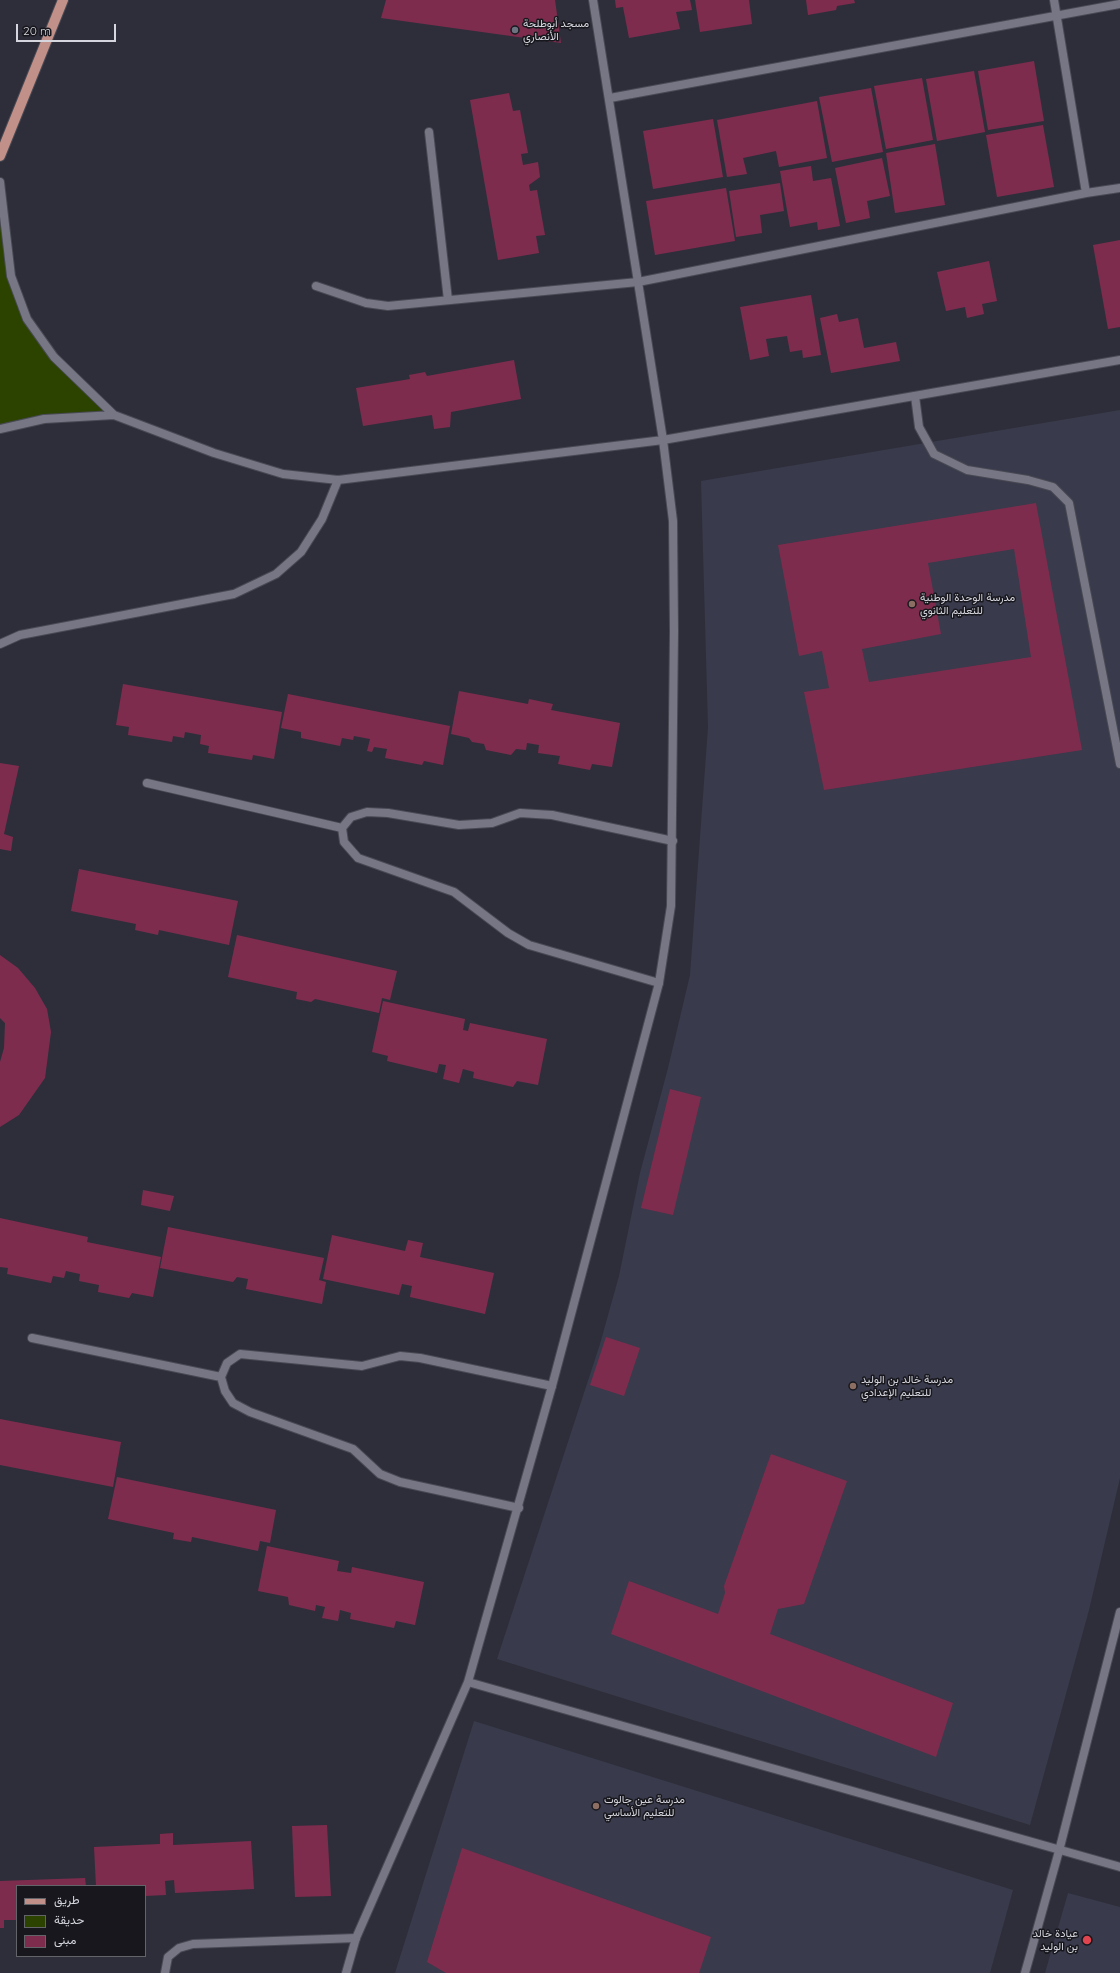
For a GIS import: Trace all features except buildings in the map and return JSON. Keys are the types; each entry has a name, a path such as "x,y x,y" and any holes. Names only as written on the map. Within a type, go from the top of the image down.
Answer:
{"main road":[{"path":"0,156 63,0"}],"street":[{"path":"346,1973 356,1938 468,1682 519,1508 659,983 671,906 673,842 673,521 663,440 610,98 593,0"},
{"path":"1054,0 1086,193"},
{"path":"610,98 1120,4"},
{"path":"429,132 448,300"},
{"path":"0,182 11,276 27,319 54,357 114,415 214,454 276,472 338,480 663,440 1120,360"},
{"path":"316,286 366,303 388,306 638,282 1086,193 1120,188"},
{"path":"915,396 919,427 934,454 967,470 1028,480 1054,487 1069,503 1120,764"},
{"path":"0,429 44,420 114,415"},
{"path":"0,644 20,635 234,594 276,574 301,552 322,519 338,480"},
{"path":"147,783 342,828"},
{"path":"659,983 529,945 508,933 454,892 358,858 344,842 342,828 351,817 367,812 388,813 458,825 492,823 520,813 552,815 673,842"},
{"path":"32,1338 221,1377"},
{"path":"519,1508 400,1482 380,1474 353,1449 250,1412 233,1403 225,1392 221,1377 227,1363 240,1354 362,1366 400,1356 420,1358 552,1386"},
{"path":"1026,1973 1120,1612"},
{"path":"468,1682 1059,1851 1120,1867"},
{"path":"165,1973 168,1957 179,1948 193,1944 356,1938"}],"shaded area":[{"name":"مدرسة خالد بن الوليد للتعليم الإعدادي","path":"1120,410 1120,1478 1089,1610 1030,1825 497,1659 600,1344 619,1276 640,1173 668,1068 690,975 708,727 701,481"},
{"name":"مدرسة عين جالوت للتعليم الأساسي","path":"474,1721 1013,1890 990,1973 395,1973"},
{"name":"عيادة خالد بن الوليد","path":"1068,1893 1120,1907 1120,1973 1045,1973"}],"green space":[{"path":"0,187 10,279 25,322 112,414 0,426"}],"place":[{"name":"مسجد أبوطلحة الأنصاري","path":"515,30"},
{"name":"مدرسة الوحدة الوطنية للتعليم الثانوي","path":"912,604"},
{"name":"مدرسة خالد بن الوليد للتعليم الإعدادي","path":"853,1386"},
{"name":"مدرسة عين جالوت للتعليم الأساسي","path":"596,1806"},
{"name":"عيادة خالد بن الوليد","path":"1087,1940"}]}
